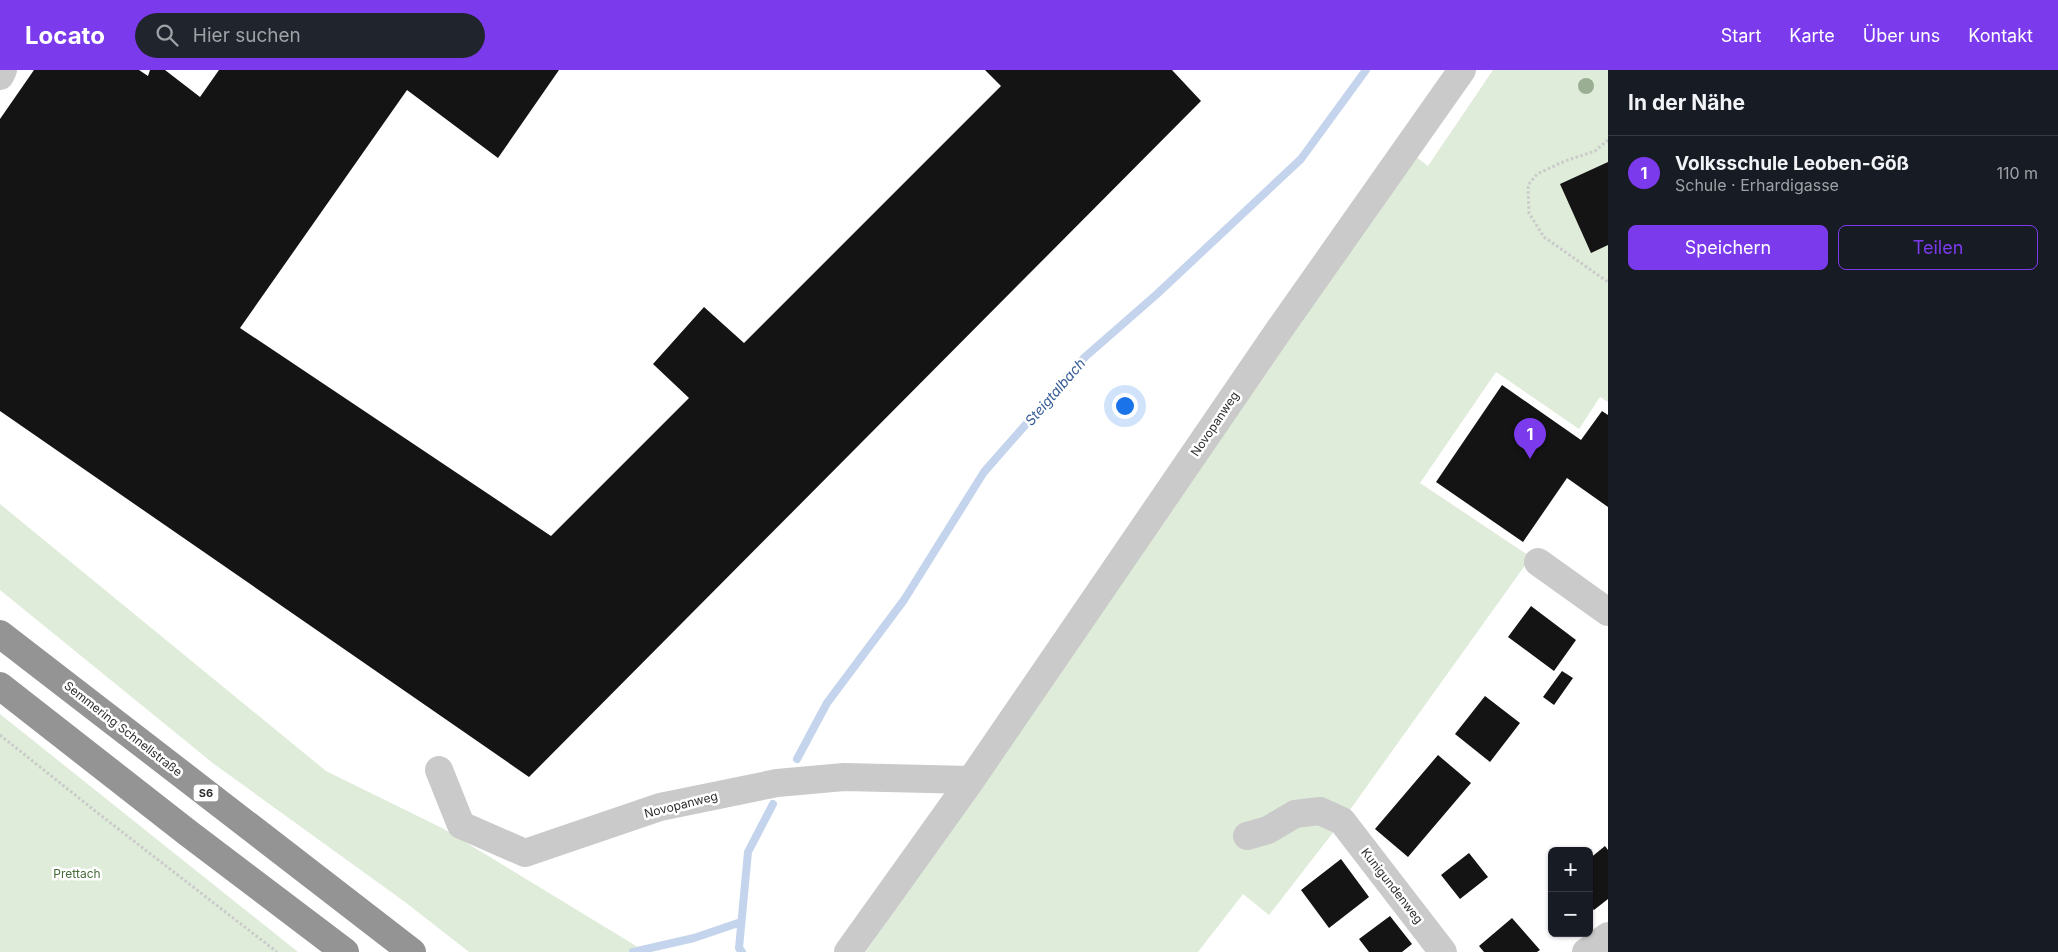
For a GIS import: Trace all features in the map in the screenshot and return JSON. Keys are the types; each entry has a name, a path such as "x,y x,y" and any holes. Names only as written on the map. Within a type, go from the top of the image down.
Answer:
{"highway":[{"name":"Semmering Schnellstraße","path":"0,634 412,952"},
{"path":"0,686 345,952"}],"street":[{"path":"0,76 3,70"},
{"name":"Novopanweg","path":"848,952 971,780 1279,330 1462,70"},
{"path":"1538,562 1608,612"},
{"name":"Novopanweg","path":"439,770 461,826 525,853 660,808 777,783 844,777 971,780"},
{"name":"Kunigundenweg","path":"1247,836 1268,830 1295,814 1320,811 1342,821 1443,952"},
{"path":"1586,952 1608,936"}],"path":[{"path":"1608,148 1606,141 1595,151 1537,174 1528,186 1529,213 1544,236 1608,282"},
{"path":"0,735 98,814 277,952"}],"green space":[{"path":"1493,70 1608,70 1608,402 1600,397 1579,429 1496,372 1420,483 1531,557 1342,821 1269,915 1243,894 1198,952 866,952 1090,624 1415,156 1428,166"},
{"path":"0,504 326,771 442,828 646,952 469,952 405,902 214,764 0,590"},
{"name":"Prettach","path":"0,714 293,948 298,952 0,952"}],"building":[{"path":"34,70 139,70 148,76 150,70 165,70 200,97 219,70 559,70 498,158 407,90 240,328 551,536 689,398 653,364 704,307 744,343 1001,86 985,70 1172,70 1201,101 529,777 0,411 0,119"},
{"path":"1608,162 1608,245 1591,253 1560,184"},
{"path":"1502,385 1581,440 1602,411 1608,415 1608,507 1567,478 1523,542 1436,482"},
{"path":"1531,606 1576,640 1554,671 1508,637"},
{"path":"1562,671 1573,678 1554,705 1543,697"},
{"path":"1485,696 1520,723 1490,762 1455,734"},
{"path":"1438,755 1471,783 1408,857 1375,829"},
{"path":"1605,846 1608,850 1608,899 1594,910 1593,909 1593,856"},
{"path":"1469,853 1488,877 1460,899 1441,875"},
{"path":"1341,859 1369,897 1329,928 1301,890"},
{"path":"1390,916 1412,944 1402,952 1369,952 1359,939"},
{"path":"1512,918 1540,950 1537,952 1484,952 1479,946"}],"waterway":[{"name":"Steigtalbach","path":"797,759 827,703 904,600 984,472 1085,357 1157,294 1301,159 1366,70"},
{"name":"Steigtalbach","path":"742,952 739,948 748,852 773,804"},
{"path":"633,952 694,938 741,922"}],"place":[{"name":"Volksschule Leoben-Göß","path":"1530,459"}]}
